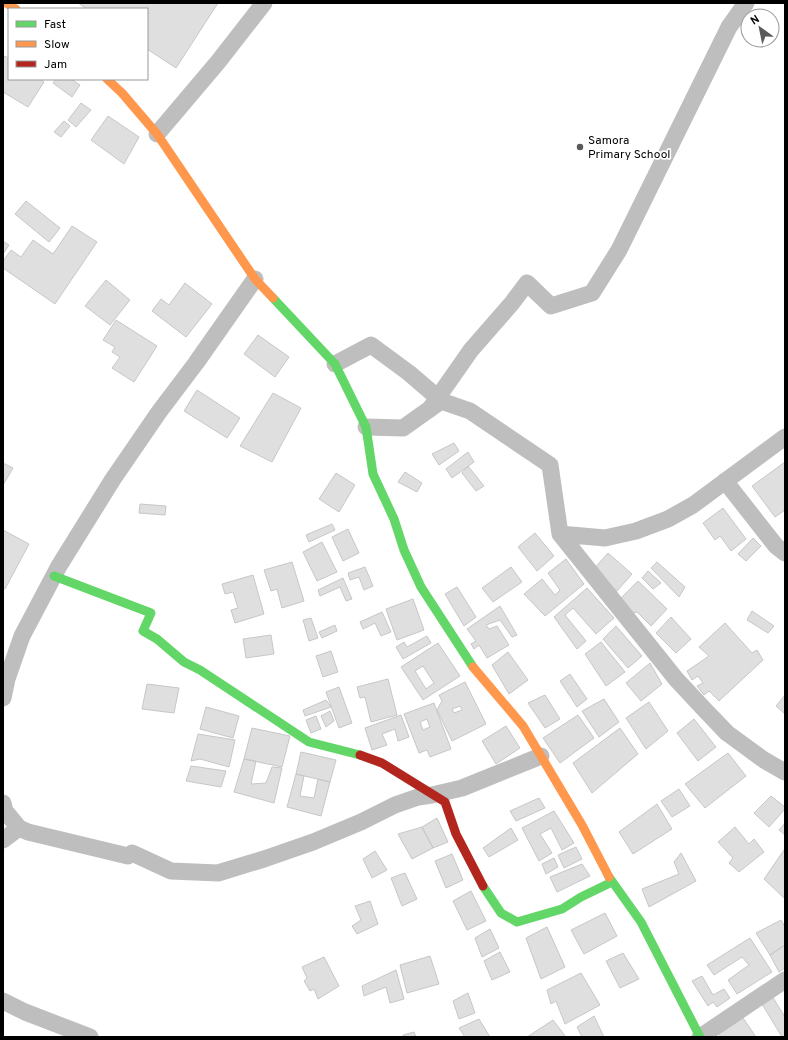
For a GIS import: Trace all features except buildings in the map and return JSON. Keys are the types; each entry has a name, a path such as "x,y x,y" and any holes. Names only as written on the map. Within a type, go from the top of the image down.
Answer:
{"street":[{"path":"157,134 218,62 264,3"},
{"path":"366,427 403,428 433,404 471,350 527,283 551,306 592,293 619,250 729,27 746,3"},
{"path":"108,80 122,92 157,134 255,279 310,335 335,364 366,427 373,474 394,519 404,550 421,587 472,666 523,726 582,825 612,882 642,922 700,1037 785,980"},
{"path":"3,698 7,679 22,636 54,576 117,473 158,412 196,363 255,279"},
{"path":"335,364 371,345 408,373 433,404"},
{"path":"433,404 441,401 470,411 550,465 560,534 676,679 704,710 727,732 764,760 785,772"},
{"path":"560,534 605,538 636,530 668,519 693,505 785,437"},
{"path":"725,482 776,546 785,553"},
{"path":"54,576 152,613 143,631 157,639 184,662 200,670 309,742 373,759 445,802 459,840 478,878 501,913 517,922 562,909 581,897 612,882"},
{"path":"3,803 5,811 19,828 28,832 128,856 132,853 171,871 218,873 264,860 313,842 362,822 395,805 418,797 462,788 541,756"},
{"path":"3,840 19,828"},
{"path":"3,1001 25,1012 48,1029 90,1037"}],"traffic: fast":[{"path":"273,298 335,364 366,427 373,474 394,519 404,550 421,587 473,667"},
{"path":"54,576 151,613 143,631 157,639 184,662 200,670 309,742 360,755"},
{"path":"609,877 641,922 700,1037"},
{"path":"483,886 501,913 517,922 562,909 581,897 612,882"}],"traffic: slow":[{"path":"6,3 14,8"},
{"path":"108,80 122,93 157,134 255,279 273,298"},
{"path":"473,667 523,726 582,825 609,877"}],"traffic: jam":[{"path":"360,755 382,763 445,802 456,834 483,886"}],"place":[{"name":"Samora Primary School","path":"580,147"}]}
